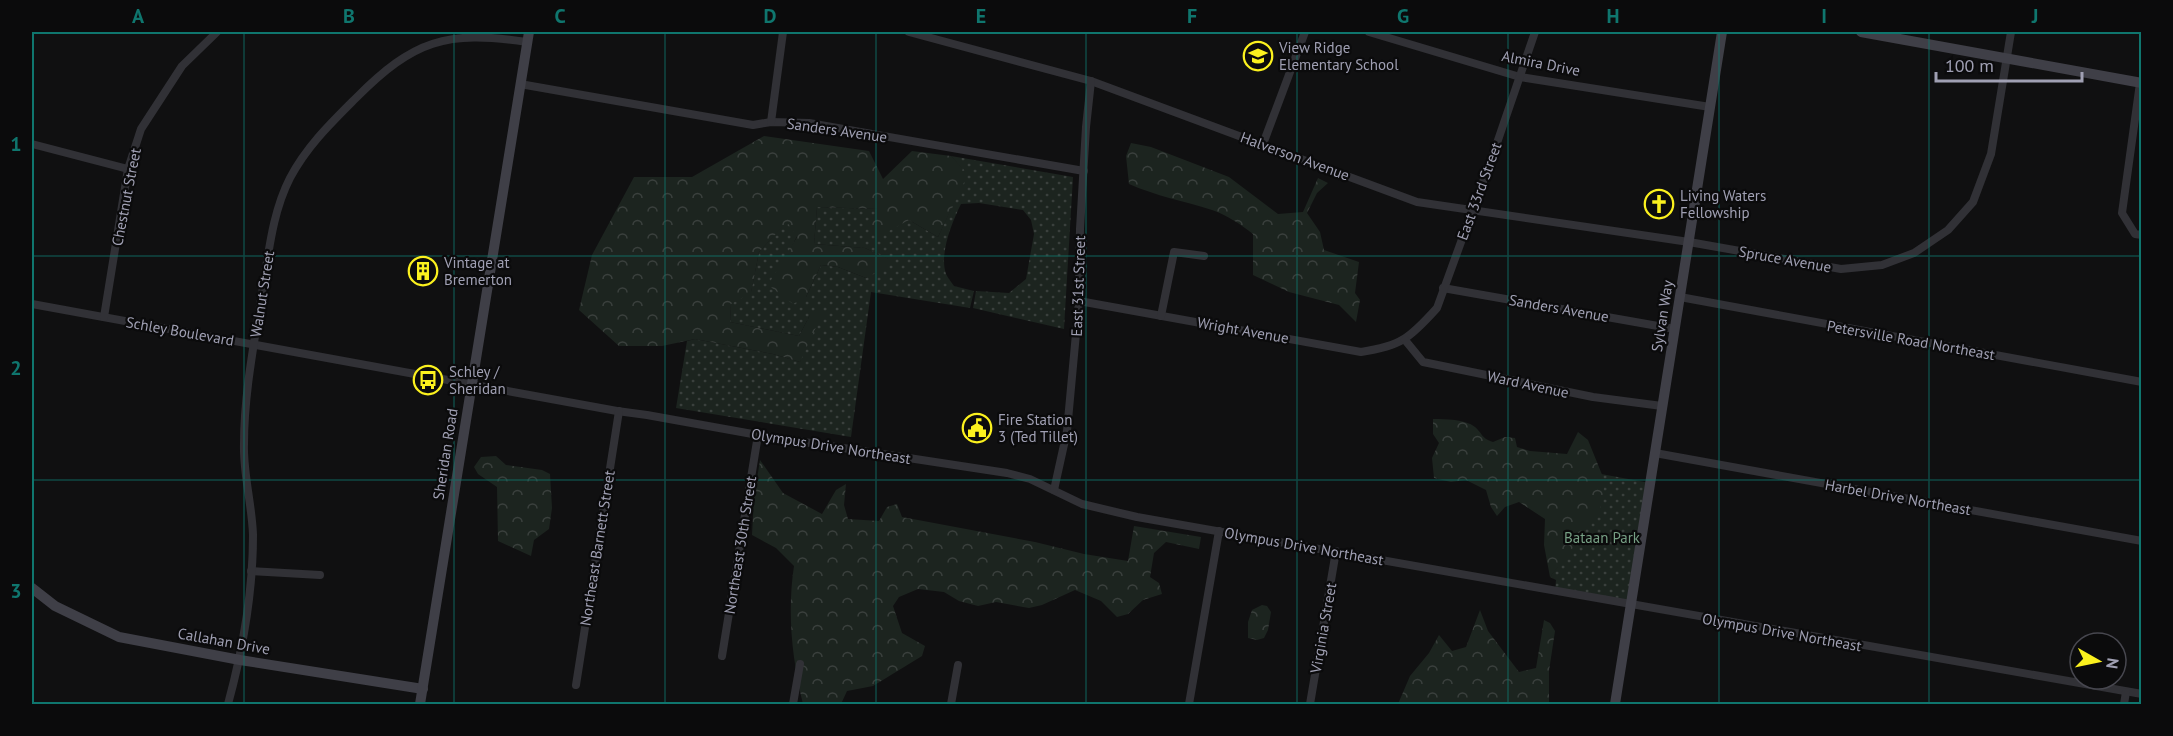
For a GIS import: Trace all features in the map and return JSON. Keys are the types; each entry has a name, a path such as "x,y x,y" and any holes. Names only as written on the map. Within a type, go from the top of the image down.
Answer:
{"main road":[{"name":"Sylvan Way","path":"1615,705 1722,32"},
{"path":"1861,32 2141,83"},
{"name":"Sheridan Road","path":"420,705 528,37"},
{"name":"Callahan Drive","path":"32,588 55,606 119,637 240,660 423,689"}],"street":[{"name":"Chestnut Street","path":"104,317 128,169 141,129 182,66 217,32"},
{"path":"771,122 783,32"},
{"name":"Halverson Avenue","path":"909,32 1091,81 1417,201 1689,242"},
{"path":"1263,144 1305,32"},
{"name":"Almira Drive","path":"1369,32 1520,77 1710,107"},
{"name":"East 33rd Street","path":"1405,340 1437,308 1535,32"},
{"name":"Spruce Avenue","path":"1689,242 1841,268 1882,265 1914,253 1948,230 1973,202 1991,154 2011,32"},
{"name":"Walnut Street","path":"228,705 240,660 249,598 253,536 243,447 245,407 273,224 290,178 314,140 377,76 396,61 418,49 453,37 528,37"},
{"name":"East 31st Street","path":"1054,490 1067,431 1079,301 1080,229 1091,81"},
{"path":"2141,83 2122,213 2135,234 2142,235"},
{"name":"Sanders Avenue","path":"520,84 753,125 771,122 809,123 1084,171"},
{"path":"32,144 128,169"},
{"path":"1161,316 1174,252 1204,256"},
{"name":"Sanders Avenue","path":"1443,288 1675,329"},
{"name":"Petersville Road Northeast","path":"1680,297 2142,382"},
{"name":"Wright Avenue","path":"1079,301 1361,352 1387,348 1405,340"},
{"name":"Schley Boulevard","path":"32,304 471,384"},
{"name":"Ward Avenue","path":"1405,340 1423,362 1593,397 1662,406"},
{"name":"Olympus Drive Northeast","path":"471,384 758,435 1007,473 1030,479 1082,504 1100,509 2142,694"},
{"name":"Northeast Barnett Street","path":"576,684 619,411"},
{"name":"Northeast 30th Street","path":"722,656 758,435"},
{"name":"Harbel Drive Northeast","path":"1655,453 2142,541"},
{"path":"1189,705 1219,531"},
{"name":"Virginia Street","path":"1310,705 1336,551"},
{"path":"251,571 320,575"},
{"path":"793,705 800,664"},
{"path":"951,705 958,664"},
{"path":"2124,705 2126,692"}],"green space":[{"path":"764,136 869,151 883,179 912,151 951,156 968,174 938,237 909,220 876,238 868,226 878,209 817,207 814,244 865,248 889,259 883,268 866,278 838,267 821,265 806,297 793,304 768,285 797,237 787,222 759,252 751,293 731,304 730,322 799,336 810,315 823,312 800,362 773,354 695,339 662,346 619,346 579,310 592,255 634,177 692,177"},
{"path":"1131,143 1151,147 1229,177 1278,214 1303,212 1318,178 1328,183 1317,193 1307,213 1320,232 1324,250 1359,262 1355,293 1360,300 1356,322 1339,305 1289,292 1253,275 1253,234 1233,220 1212,210 1129,184 1126,156"},
{"path":"951,156 1073,177 1064,329 973,308 976,291 1009,293 1026,279 1034,234 1031,220 1023,210 979,203 961,204 945,248 944,266 954,286 974,291 970,308 871,292 851,437 676,408 687,341 695,339 773,354 800,362 810,315 799,336 730,322 731,303 751,292 759,252 787,221 797,236 790,250 806,297 821,265 838,267 866,278 888,259 865,248 814,244 817,207 879,209 909,220 938,237 967,174"},
{"path":"1433,419 1466,422 1493,442 1505,437 1515,438 1517,447 1530,451 1567,454 1578,432 1588,440 1605,482 1600,510 1583,527 1572,549 1550,577 1544,545 1545,519 1519,502 1505,507 1497,516 1491,507 1486,490 1466,480 1451,482 1434,478 1432,458 1439,443 1433,434"},
{"path":"496,456 506,465 542,470 550,474 552,508 549,529 534,540 531,556 498,541 497,487 478,474 474,467 481,457"},
{"path":"760,460 783,493 822,514 836,490 846,484 844,505 848,519 879,521 887,507 897,504 902,517 1128,561 1134,526 1201,537 1199,549 1166,542 1154,553 1150,577 1159,583 1162,594 1143,600 1128,614 1117,617 1101,601 1075,590 1042,605 1029,608 996,602 978,606 959,601 944,592 918,589 899,597 893,606 902,633 925,646 922,656 873,686 847,691 841,704 803,704 792,636 791,601 794,566 776,548 752,535 754,498"},
{"name":"Bataan Park","path":"1574,469 1650,483 1631,605 1555,591 1556,580 1550,577 1558,566"},
{"path":"1262,605 1267,606 1271,612 1268,630 1264,638 1257,640 1248,638 1248,622 1252,610"},
{"path":"1480,610 1488,631 1519,672 1536,668 1544,620 1550,623 1555,631 1549,671 1549,704 1398,704 1410,676 1429,653 1439,635 1452,651 1466,647"}],"place":[{"name":"View Ridge Elementary School","path":"1258,56"},
{"name":"Living Waters Fellowship","path":"1659,204"},
{"name":"Vintage at Bremerton","path":"423,271"},
{"name":"Schley / Sheridan","path":"428,380"},
{"name":"Fire Station 3 (Ted Tillet)","path":"977,428"}]}
